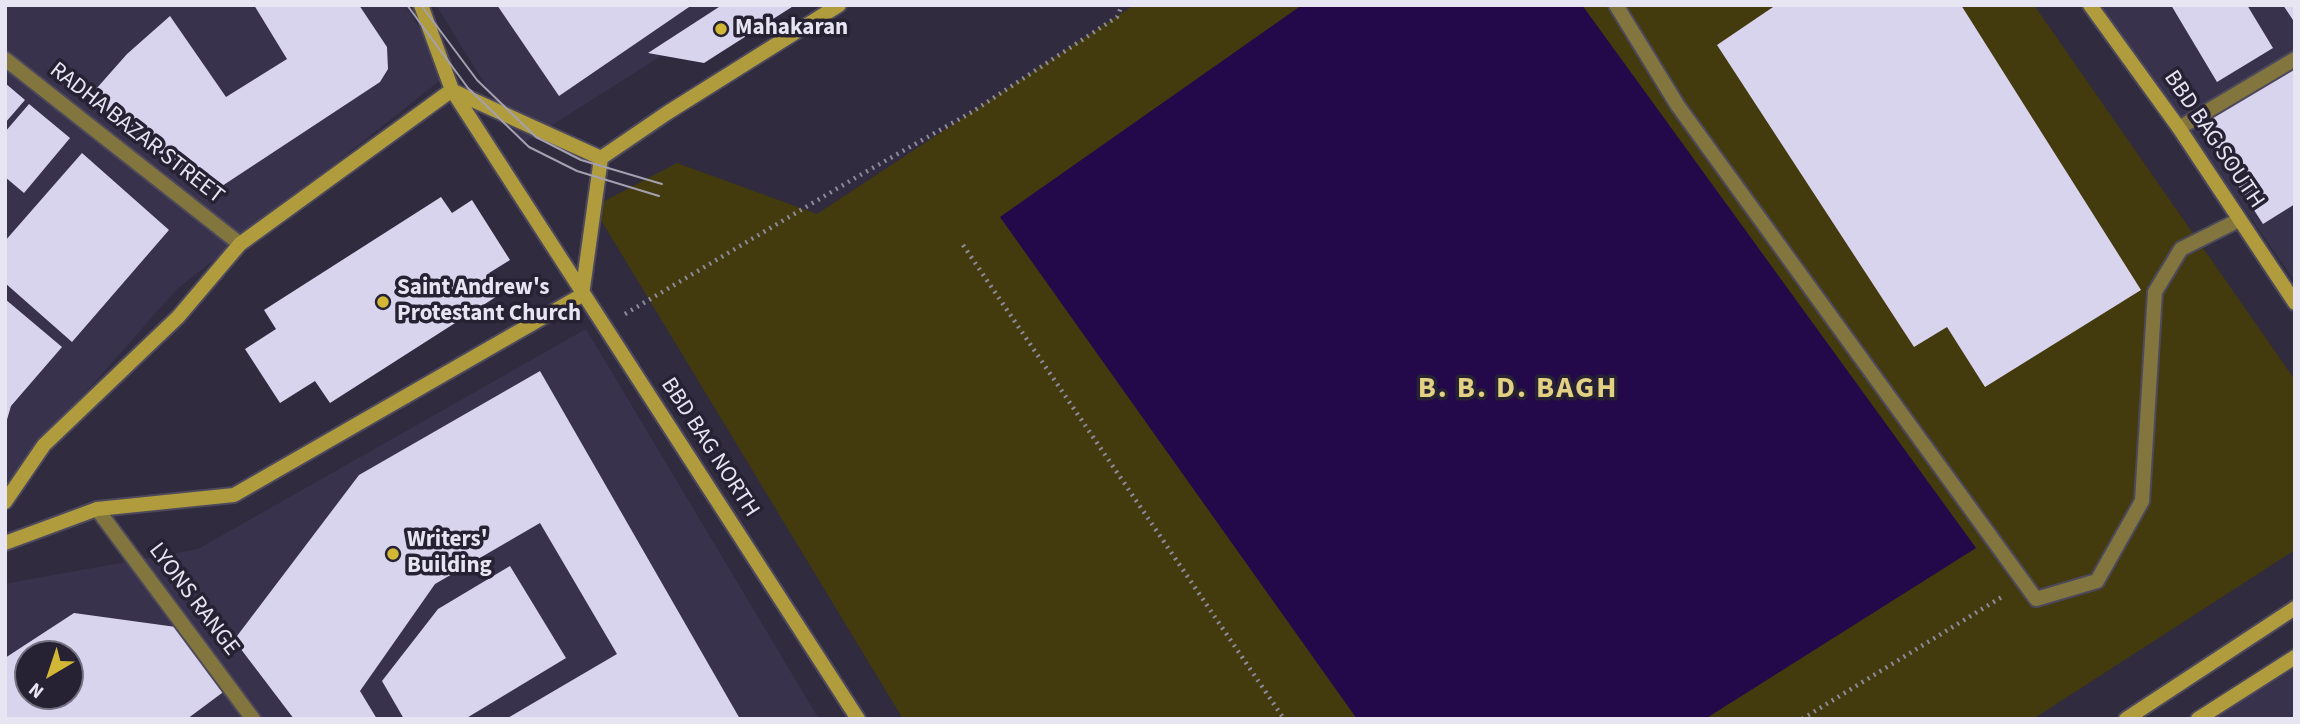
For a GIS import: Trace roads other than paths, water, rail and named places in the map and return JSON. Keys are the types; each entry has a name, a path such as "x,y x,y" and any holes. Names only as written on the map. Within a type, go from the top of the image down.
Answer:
{"main road":[{"name":"BBD BAG NORTH","path":"421,5 452,90 858,719"},
{"path":"5,543 97,509 234,495 582,295 601,158 667,113 839,5"},
{"name":"BBD BAG SOUTH","path":"2090,5 2179,128 2295,303"},
{"path":"5,502 44,445 178,317 240,244 452,90 601,158"},
{"path":"2126,719 2295,608"},
{"path":"2198,719 2295,657"}],"street":[{"path":"1616,5 1678,106 2036,599 2097,581 2142,501 2155,292 2181,249 2239,220"},
{"name":"RADHA BAZAR STREET","path":"5,59 240,244"},
{"path":"2179,128 2295,59"},
{"name":"LYONS RANGE","path":"97,509 253,719"}],"tram line":[{"path":"407,5 468,88 529,147 577,171 659,196"},
{"path":"421,5 477,80 536,137 581,160 662,184"}],"place":[{"name":"Mahakaran","path":"721,29"},
{"name":"Saint Andrew's Protestant Church","path":"383,302"},
{"name":"Writers' Building","path":"393,554"}],"district":[{"name":"B. B. D. BAGH","path":"1518,390"}]}
